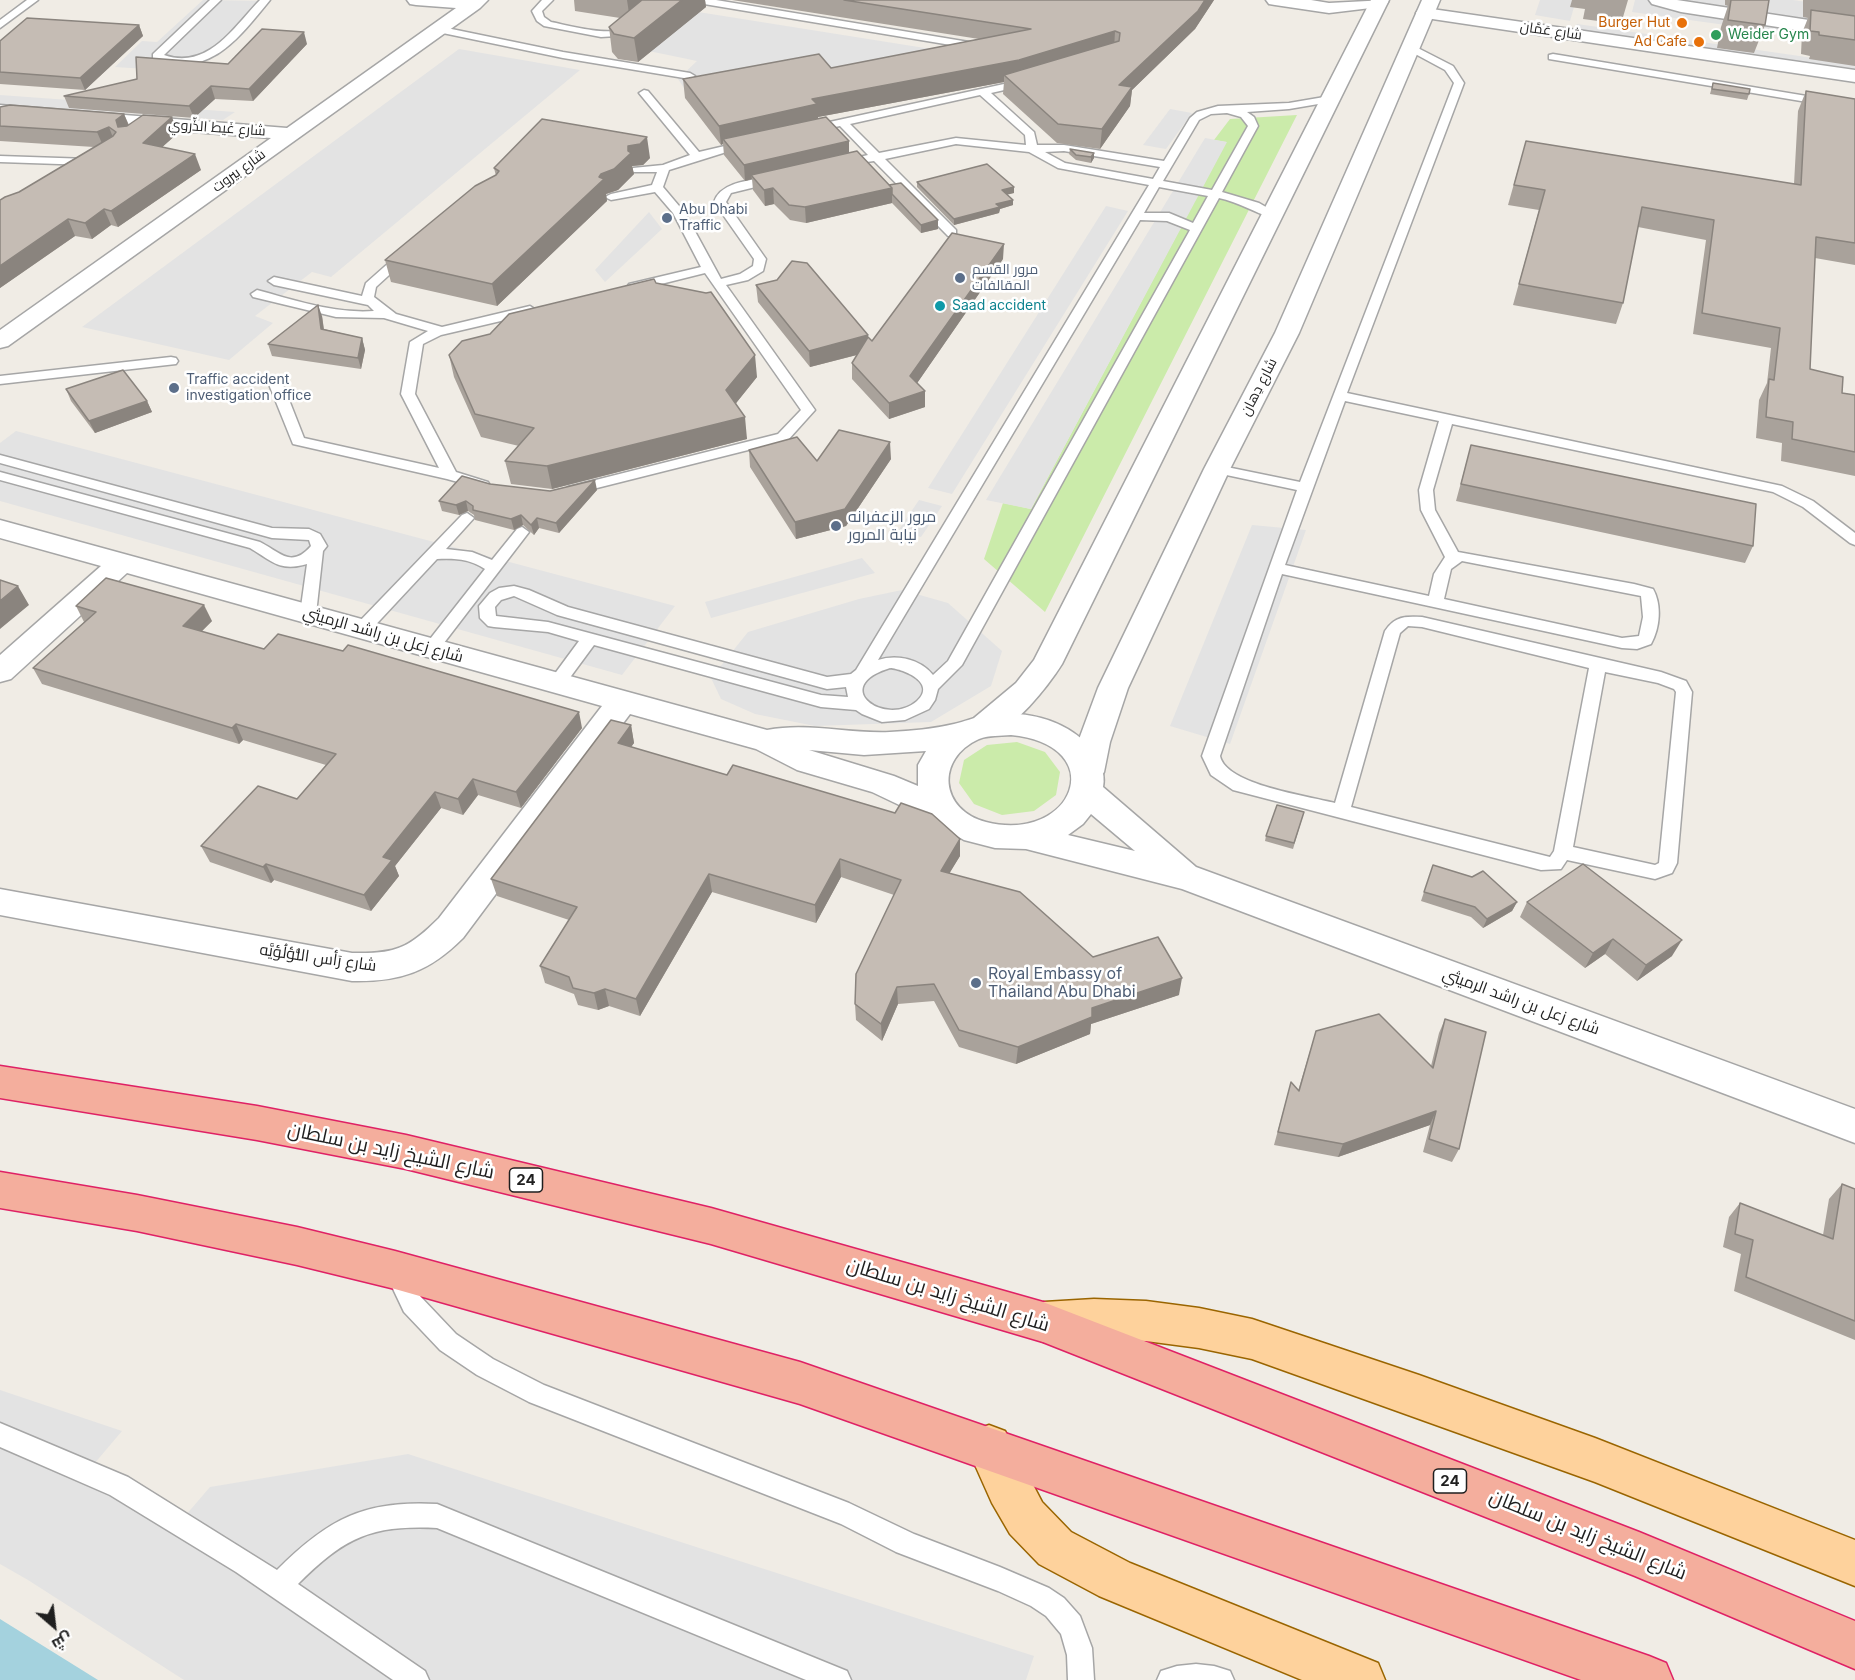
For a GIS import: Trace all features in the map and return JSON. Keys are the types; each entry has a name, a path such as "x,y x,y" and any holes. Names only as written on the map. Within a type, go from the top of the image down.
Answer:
{"highway":[{"name":"شارع الشيخ زايد بن سلطان","path":"0,1082 257,1122 557,1186 711,1226 1043,1322 1639,1555 1855,1645"},
{"path":"0,1190 137,1213 297,1246 395,1270 800,1383 989,1447 1649,1680"}],"main road":[{"path":"1043,1322 1094,1319 1146,1321 1199,1328 1252,1339 1595,1460 1855,1563"},
{"path":"989,1447 1026,1518 1056,1548 1115,1580 1361,1680"}],"street":[{"path":"416,0 476,2"},
{"path":"1275,0 1329,8 1379,1"},
{"path":"1658,0 1681,7 1855,33"},
{"path":"974,730 1011,723 1038,728 1061,738 1078,753 1088,782 1080,808 1067,822 1050,831 1028,837 1006,838 985,835 950,817 936,800 932,782 934,764 945,747 1009,708 1028,691 1047,664 1379,1"},
{"name":"شارع بيروت","path":"0,341 476,2"},
{"name":"شارع دِهان","path":"1088,782 1097,732 1113,688 1217,469 1287,333 1428,7"},
{"name":"شارع عَمَّان","path":"1428,7 1855,76"},
{"path":"1329,8 1350,19 1364,31"},
{"name":"شارع غَيط الذِّروي","path":"0,111 142,128 291,134"},
{"name":"شارع زعل بن راشد الرميثي","path":"0,528 766,741 806,762 883,784 918,799 950,817"},
{"path":"0,672 122,562"},
{"name":"شارع رَأس اللُّؤلُؤيَّه","path":"0,902 352,967 382,968 406,962 432,948 451,928 623,701"},
{"name":"شارع زعل بن راشد الرميثي","path":"766,741 806,737 850,743 908,743 974,730"},
{"name":"شارع زعل بن راشد الرميثي","path":"1088,782 1188,877"},
{"name":"شارع زعل بن راشد الرميثي","path":"1028,837 1188,877 1855,1126"}],"lane":[{"path":"0,26 33,0"},
{"path":"216,0 157,56 178,62 210,57 266,0"},
{"path":"548,0 537,11 540,19 548,24 601,34 624,31 662,0"},
{"path":"698,0 994,50"},
{"path":"436,29 563,55 690,76"},
{"path":"1410,47 1449,68 1459,83 1305,487 1210,756 1212,766 1223,777 1239,785 1541,863 1555,864 1559,862 1563,852 1598,665"},
{"path":"1553,57 1855,107"},
{"path":"798,132 1039,79"},
{"path":"983,92 1030,134 1032,149"},
{"path":"644,93 696,156"},
{"path":"858,704 821,701 548,627 494,622 488,618 487,606 498,596 516,591 525,592 563,611 826,683 859,674 876,664 890,662 905,664 918,669 927,677 931,686 930,697 923,706 897,717 882,716 868,712 858,704 853,696 852,687 859,674 1195,118 1205,112 1278,107 1330,99"},
{"path":"931,686 954,665 1253,126 1250,118 1245,115 1221,110"},
{"path":"842,122 952,233"},
{"path":"831,167 956,141 1032,149 1064,148 1167,165"},
{"path":"638,170 664,168 696,156 754,142"},
{"path":"1032,149 1062,166 1215,194 1245,201 1272,214"},
{"path":"0,159 93,159 69,174"},
{"path":"657,188 664,168"},
{"path":"718,283 744,277 759,268 760,259 720,202 722,195 727,190 784,177"},
{"path":"563,492 783,437 808,410 708,269 679,214 664,192 657,188 611,197"},
{"path":"1136,216 1169,217 1197,228"},
{"path":"371,302 368,292 370,286 417,244"},
{"path":"615,291 708,269"},
{"path":"274,281 371,302 385,314"},
{"path":"257,294 338,315 385,314 442,331"},
{"path":"450,475 408,394 417,342 442,331 545,307"},
{"path":"0,380 171,361"},
{"path":"275,382 298,441 450,475 492,490"},
{"path":"1340,396 1777,489 1808,504 1855,540"},
{"path":"1447,419 1426,490 1426,502 1453,557"},
{"path":"0,459 272,533 309,534 318,541 309,614"},
{"path":"1217,469 1305,487"},
{"path":"0,476 255,545 271,553 278,561 303,560 316,552"},
{"path":"362,629 467,518"},
{"path":"431,648 522,532"},
{"path":"432,555 474,556 494,568"},
{"path":"1276,568 1435,603 1622,643 1640,643 1648,634 1651,601 1647,593 1473,556 1453,557 1443,567 1435,603"},
{"path":"1341,812 1393,631 1404,621 1422,621 1672,681 1680,685 1684,692 1668,863 1661,872 1655,872 1563,852"},
{"path":"557,683 590,638"},
{"path":"395,1270 412,1304 448,1342 485,1367 537,1394 849,1515 873,1529 924,1551 1035,1595 1065,1617 1077,1639 1082,1663 1081,1680"},
{"path":"0,1435 119,1486 279,1586 416,1680"},
{"path":"279,1586 326,1541 358,1523 385,1516 411,1514 437,1516 838,1680"},
{"path":"1170,1680 1196,1677 1221,1680"}],"green space":[{"path":"1297,115 1045,612 984,559 1003,503 1031,509 1226,142 1214,140 1230,119"},
{"path":"1017,742 1045,752 1060,772 1056,795 1034,811 1002,815 974,804 959,783 964,760 987,745"}],"shaded area":[{"path":"203,0 267,1 193,72 115,67 142,41 157,42"},
{"path":"1540,0 1576,0 1570,21 1535,15"},
{"path":"1635,0 1793,0 1855,9 1855,43 1632,12"},
{"path":"692,11 975,56 690,97 678,79 697,61 644,50"},
{"path":"1577,24 1855,64 1855,72 1574,31"},
{"path":"459,49 580,70 331,277 312,272 255,316 273,323 229,360 82,327"},
{"path":"0,95 235,112 223,120 0,104"},
{"path":"1170,109 1192,113 1166,149 1143,145"},
{"path":"1205,138 1227,142 1031,509 986,500"},
{"path":"1106,206 1128,211 952,494 928,488"},
{"path":"649,212 662,229 605,282 595,270"},
{"path":"16,431 675,606 622,675 0,501 0,443"},
{"path":"919,500 942,506 921,537 898,531"},
{"path":"1252,525 1306,530 1230,744 1170,726"},
{"path":"862,558 875,573 711,618 705,602"},
{"path":"902,590 948,603 1002,651 991,686 931,722 815,726 755,714 721,699 711,678 748,632 859,599"},
{"path":"0,1390 122,1431 83,1477 173,1530 210,1487 408,1454 1034,1656 1026,1680 184,1680 0,1564"}],"water":[{"path":"0,1619 98,1680 0,1680"}],"building":[{"path":"642,0 682,0 634,38 614,34 609,27"},
{"path":"844,0 1205,0 1198,11 1119,85 1132,87 1102,129 1058,124 1004,75 1119,41 1120,33 1115,31 1019,60 812,99 817,104 719,126 683,79 819,54 831,68 1031,29"},
{"path":"1731,0 1769,0 1765,25 1728,20"},
{"path":"1811,10 1855,16 1855,40 1819,35 1819,32 1810,31"},
{"path":"27,18 139,25 80,78 0,72 0,41"},
{"path":"262,29 304,32 249,89 211,86 189,106 64,96 137,79 136,57 228,64"},
{"path":"1713,83 1750,89 1749,94 1712,89"},
{"path":"1806,91 1855,99 1855,243 1816,237 1810,369 1843,377 1842,393 1855,395 1855,452 1792,439 1793,422 1766,417 1769,379 1774,380 1780,328 1702,313 1714,220 1642,207 1623,303 1519,284 1545,190 1514,185 1526,141 1801,185"},
{"path":"10,105 124,114 116,120 118,127 127,126 143,115 172,117 143,143 195,154 111,211 104,209 85,223 68,219 0,266 0,200 19,192 113,136 116,132 109,127 97,132 0,126 0,107"},
{"path":"826,117 849,141 744,165 723,139"},
{"path":"542,119 647,137 640,144 628,146 628,151 631,153 614,169 601,174 599,177 604,179 492,284 385,260 475,186 496,175 499,171 494,168"},
{"path":"1070,149 1094,153 1091,157 1076,155"},
{"path":"857,151 892,188 805,207 789,205 773,188 764,190 751,175"},
{"path":"987,164 1014,187 1002,190 1013,200 996,204 1000,207 954,219 917,182"},
{"path":"901,183 938,220 921,225 892,194 892,188 889,185"},
{"name":"Saad accident","path":"952,233 1004,244 910,376 925,391 889,403 852,363 868,337 872,341"},
{"path":"792,261 807,263 868,335 809,351 756,285 777,280"},
{"path":"654,279 656,283 711,292 755,355 726,390 745,417 547,466 505,461 534,428 475,414 449,355 462,341 490,334 509,314"},
{"path":"318,305 321,329 362,338 358,358 268,344"},
{"path":"123,370 147,401 89,421 66,389"},
{"path":"839,430 890,442 845,509 795,522 749,450 797,437 817,461"},
{"path":"1471,445 1756,504 1753,546 1461,484"},
{"path":"462,476 490,484 550,491 595,480 556,523 537,518 531,525 521,515 511,519 473,510 473,506 466,501 456,505 439,501"},
{"path":"106,578 204,605 183,626 264,649 278,634 343,651 348,645 579,712 516,792 473,779 458,799 435,792 383,857 392,860 364,895 266,864 263,867 201,846 258,786 297,799 336,754 236,724 232,728 33,668 96,612 76,606"},
{"path":"0,580 18,586 0,601"},
{"path":"611,720 631,725 618,743 727,775 733,765 895,813 901,803 932,814 960,839 941,871 1020,892 1093,957 1158,937 1182,978 1092,1008 1092,1017 1018,1047 959,1030 934,984 897,987 881,1024 855,1004 856,974 901,880 840,859 815,905 709,874 636,999 605,989 594,993 573,988 569,977 540,966 577,907 491,879"},
{"path":"1277,805 1304,812 1294,843 1266,836"},
{"path":"1583,864 1682,940 1646,965 1613,939 1593,953 1527,902"},
{"path":"1433,865 1472,877 1483,871 1517,902 1487,919 1475,907 1424,892"},
{"path":"1379,1014 1433,1068 1445,1019 1486,1032 1459,1149 1429,1139 1436,1111 1343,1144 1278,1132 1291,1082 1299,1091 1316,1031"},
{"path":"1842,1184 1855,1189 1855,1321 1746,1277 1753,1240 1735,1234 1740,1203 1833,1239"}],"place":[{"name":"Burger Hut","path":"1682,23"},
{"name":"Weider Gym","path":"1716,35"},
{"name":"Ad Cafe","path":"1699,42"},
{"name":"Abu Dhabi Traffic","path":"667,218"},
{"name":"مرور القسم المقالفات","path":"960,278"},
{"name":"Saad accident","path":"940,306"},
{"name":"Traffic accident investigation office","path":"174,388"},
{"name":"مرور الزعفرانه نيابة المرور","path":"836,526"},
{"name":"Royal Embassy of Thailand Abu Dhabi","path":"976,983"}]}
